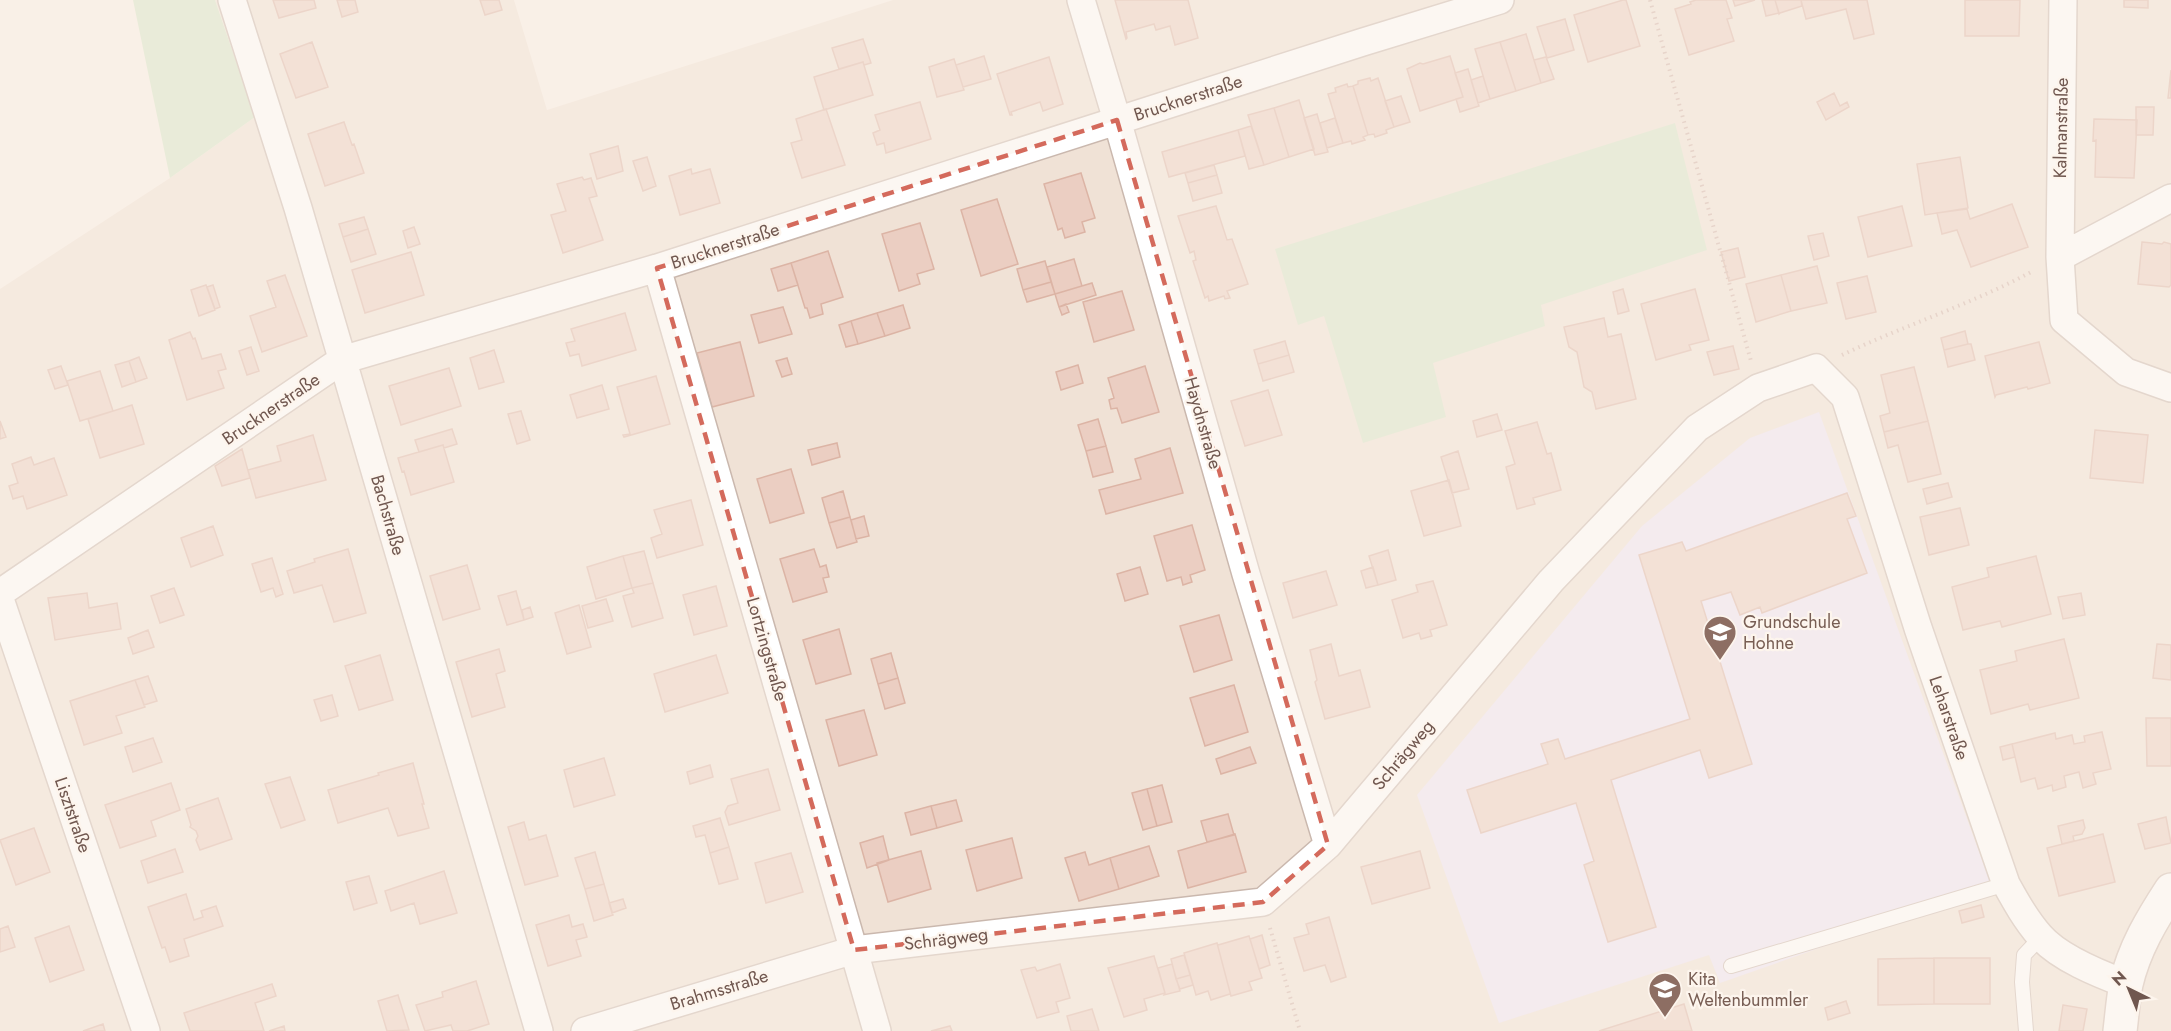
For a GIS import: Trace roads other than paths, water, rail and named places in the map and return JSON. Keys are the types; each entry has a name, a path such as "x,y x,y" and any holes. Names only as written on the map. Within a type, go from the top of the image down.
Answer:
{"street":[{"name":"Bachstraße","path":"232,0 298,208 539,1031"},
{"name":"Haydnstraße","path":"1081,0 1118,120 1246,574 1328,845"},
{"name":"Brucknerstraße","path":"0,593 342,360 657,268 1500,0"},
{"name":"Kalmanstraße","path":"2063,0 2060,256 2064,320 2126,372 2171,388"},
{"path":"2060,256 2171,198"},
{"name":"Lortzingstraße","path":"657,268 877,1031"},
{"name":"Schrägweg","path":"854,950 1263,902 1328,845 1551,581 1697,428 1758,388 1816,368 1845,397"},
{"name":"Leharstraße","path":"1845,397 1918,628 2006,884 2022,912 2041,937 2059,952 2100,974 2126,984"},
{"name":"Lisztstraße","path":"0,599 146,1031"},
{"path":"2120,1031 2126,984 2135,957 2149,924 2171,890"},
{"name":"Brahmsstraße","path":"585,1031 854,950"}],"lane":[{"path":"1731,966 2006,884"},
{"path":"2026,1031 2022,982 2024,956 2041,937"}],"place":[{"name":"Grundschule Hohne","path":"1720,661"},
{"name":"Kita Weltenbummler","path":"1665,1018"}]}
